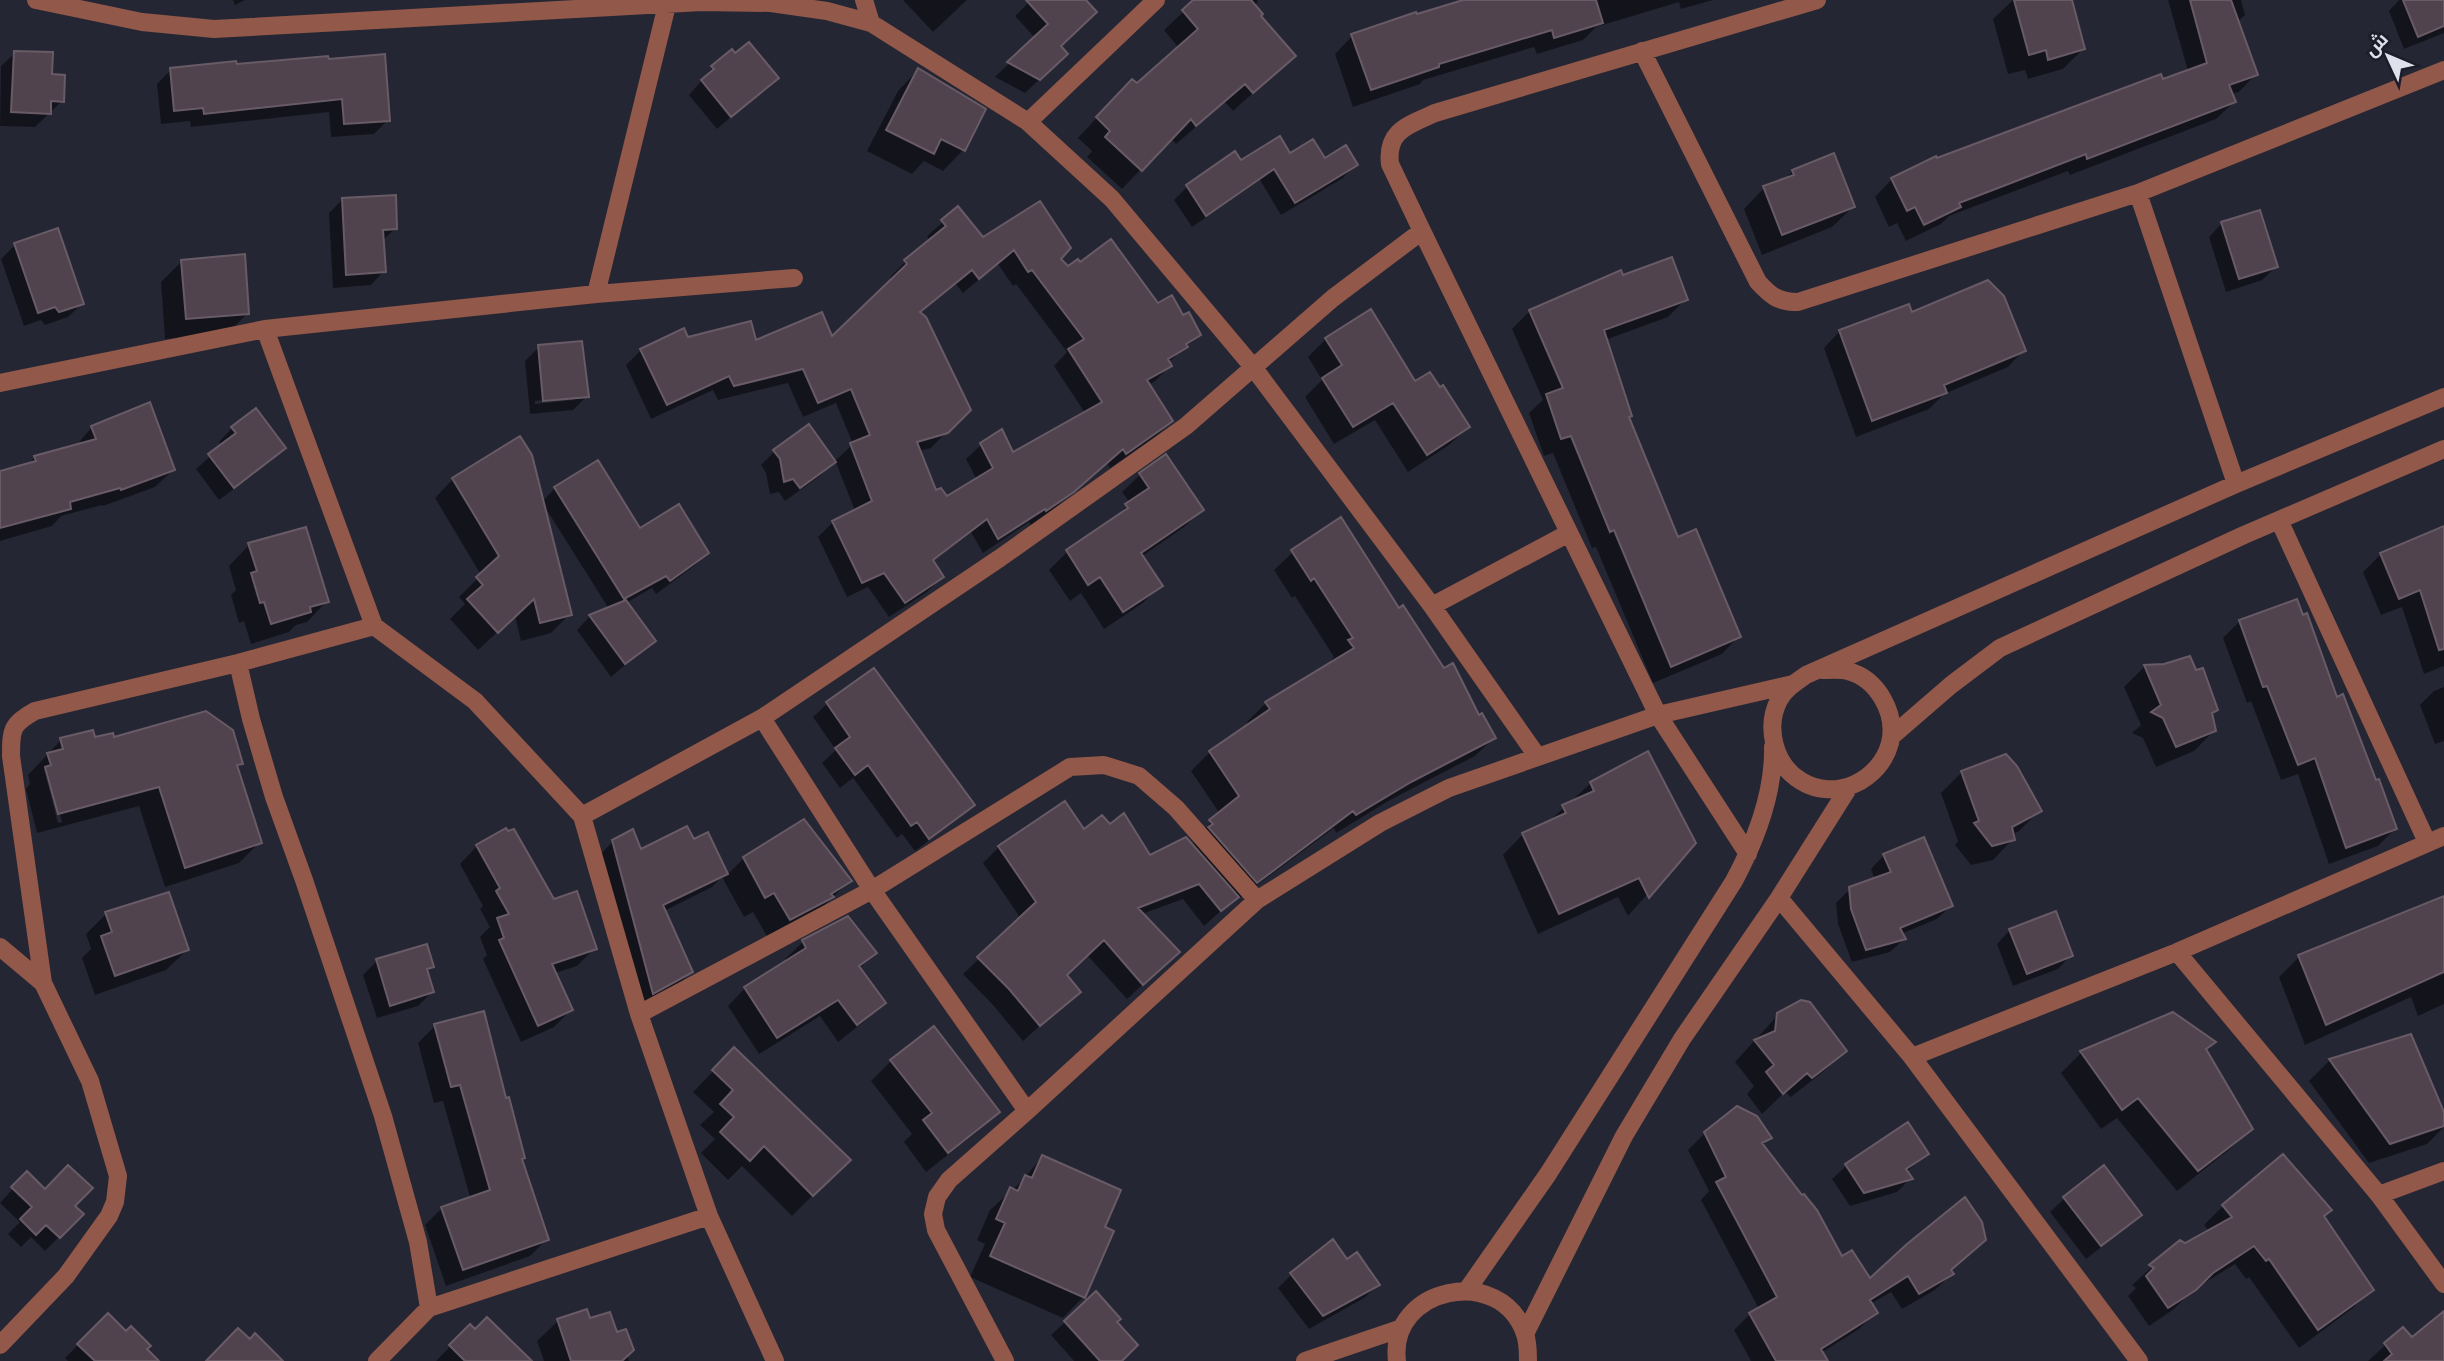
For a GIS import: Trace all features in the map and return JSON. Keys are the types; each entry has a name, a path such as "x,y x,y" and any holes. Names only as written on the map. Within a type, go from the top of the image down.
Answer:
{"street":[{"path":"36,0 142,22 214,29 702,2 771,3 827,11 871,23 1028,122 1112,199 1253,367 1432,606 1537,756"},
{"path":"864,0 871,23"},
{"path":"1028,122 1156,0"},
{"path":"1748,855 1658,715 1422,231 1390,164 1389,153 1391,141 1398,133 1435,113 1818,0"},
{"path":"596,294 667,5"},
{"path":"1642,51 1758,282 1771,296 1783,302 1813,298 2138,193 2444,70"},
{"path":"2138,193 2236,484"},
{"path":"582,816 762,718 1000,558 1186,426 1333,298 1422,231"},
{"path":"0,383 265,329 596,294 794,278"},
{"path":"265,329 374,626 475,701 582,816 639,1014 709,1216 775,1361"},
{"path":"1467,1290 1555,1163 1703,931 1748,855 1769,790 1773,764 1772,719 1779,700 1793,684 1806,675 2236,484 2444,397"},
{"path":"1892,736 1951,685 2000,648 2279,520 2444,449"},
{"path":"1912,1057 2177,952 2436,839 2279,520"},
{"path":"1432,606 1569,533"},
{"path":"0,1345 66,1276 109,1216 115,1202 118,1176 90,1081 43,983 11,756 11,733 19,720 35,711 238,663 374,626"},
{"path":"238,663 274,797 383,1116 418,1242 429,1308"},
{"path":"1773,740 1782,763 1800,781 1824,789 1849,787 1878,768 1887,753 1892,736 1889,709 1873,685 1850,671 1822,670"},
{"path":"1005,1361 936,1230 933,1214 937,1197 948,1180 1257,900 1380,823 1449,788 1658,715 1793,684"},
{"path":"762,718 872,890 1027,1111"},
{"path":"639,1014 872,890 1070,767 1104,765 1139,776 1176,808 1257,900"},
{"path":"1525,1334 1624,1136 1682,1039 1780,898 1849,787"},
{"path":"1780,898 1912,1057 2139,1361"},
{"path":"0,947 43,983"},
{"path":"2177,952 2379,1195 2444,1284"},
{"path":"2379,1195 2444,1171"},
{"path":"377,1361 429,1308 709,1216"},
{"path":"1397,1361 1396,1353 1402,1328 1419,1307 1441,1294 1467,1290 1491,1296 1512,1312 1525,1334 1528,1361"},
{"path":"1305,1361 1402,1328"}],"building":[{"path":"1026,0 1086,0 1097,12 1061,46 1068,54 1040,80 1007,62 1048,24"},
{"path":"1193,0 1251,0 1263,14 1261,16 1296,56 1253,93 1245,84 1196,126 1191,119 1142,171 1105,137 1110,131 1096,117 1132,79 1137,83 1198,29 1182,10"},
{"path":"1463,0 1596,0 1603,23 1554,38 1552,30 1439,64 1439,67 1371,90 1351,34 1416,12 1417,14"},
{"path":"2014,0 2072,0 2085,49 2048,60 2046,50 2029,55"},
{"path":"2190,0 2231,0 2258,75 2229,85 2236,102 2087,159 2086,154 1959,203 1961,207 1924,225 1915,207 1907,211 1891,178 1936,156 1937,158 2161,74 2163,79 2207,63"},
{"path":"2403,0 2444,0 2444,26 2418,37"},
{"path":"749,42 779,78 731,117 701,80 714,69 711,66 732,49 735,53"},
{"path":"14,51 53,52 52,74 65,75 64,102 51,101 51,114 11,112"},
{"path":"385,54 390,121 344,124 342,99 204,114 203,108 174,111 170,68 236,61 237,64"},
{"path":"918,68 986,109 965,151 941,139 934,154 886,130"},
{"path":"1280,136 1290,153 1313,139 1325,158 1346,145 1358,165 1295,203 1274,169 1206,216 1186,185 1235,151 1241,160"},
{"path":"1834,153 1855,207 1782,235 1763,186 1794,175 1792,170"},
{"path":"396,195 397,229 383,230 386,272 346,275 342,198"},
{"path":"1040,201 1071,248 1061,259 1068,266 1078,259 1080,262 1111,239 1158,303 1172,295 1183,315 1189,312 1201,335 1168,359 1172,366 1147,380 1173,421 1126,454 1123,449 1074,492 998,539 987,519 933,560 944,577 905,603 884,573 862,583 832,521 872,501 850,443 870,435 851,389 818,403 803,369 734,386 729,376 667,405 640,349 684,328 688,337 751,321 756,340 822,312 832,336 907,264 904,260 946,226 941,220 958,206 983,237","holes":["1014,250 1028,272 1032,270 1084,339 1068,349 1102,402 1013,452 1002,429 980,443 993,468 947,496 941,488 936,490 917,442 948,433 971,410 926,317 920,312 972,270 979,279"]},
{"path":"2260,210 2278,267 2239,279 2221,222"},
{"path":"58,228 84,304 59,312 55,307 38,313 14,243"},
{"path":"245,254 249,314 186,319 181,260"},
{"path":"1672,257 1688,300 1604,330 1632,416 1629,417 1678,537 1696,529 1741,637 1671,667 1614,530 1610,532 1571,436 1561,439 1546,394 1563,388 1529,310 1621,270 1623,275"},
{"path":"1988,280 2004,296 2026,351 1944,385 1947,393 1872,421 1839,330 1909,304 1912,312"},
{"path":"1371,309 1415,381 1430,372 1440,387 1443,385 1470,427 1427,455 1393,403 1353,427 1322,378 1342,365 1325,338"},
{"path":"582,341 589,397 543,401 538,345"},
{"path":"150,402 175,470 121,490 120,488 70,502 71,509 0,528 0,471 36,461 34,456 96,439 91,426"},
{"path":"256,408 286,448 234,488 208,454 236,433 231,427"},
{"path":"809,424 836,462 800,488 793,479 784,482 780,459 773,450"},
{"path":"520,436 532,455 572,615 540,623 534,599 498,633 467,599 483,585 476,577 499,556 452,478"},
{"path":"1166,454 1204,510 1141,553 1163,586 1123,612 1100,577 1088,585 1066,550 1128,508 1125,504 1149,488 1139,473"},
{"path":"598,460 640,528 679,504 709,553 670,581 666,576 624,599 554,487"},
{"path":"1341,517 1399,608 1403,605 1444,668 1453,663 1479,715 1482,713 1496,738 1411,782 1356,815 1353,811 1257,883 1208,827 1213,824 1209,820 1239,796 1209,751 1270,709 1265,702 1354,648 1348,640 1353,638 1314,578 1311,581 1291,550"},
{"path":"2444,526 2444,649 2439,650 2420,590 2399,599 2380,553"},
{"path":"306,527 329,602 310,607 311,612 271,624 264,602 260,603 251,573 257,571 248,543"},
{"path":"2297,599 2303,615 2307,613 2337,697 2343,694 2397,829 2346,848 2315,758 2298,765 2267,686 2263,687 2239,620"},
{"path":"626,600 656,641 625,664 589,615"},
{"path":"2190,656 2196,670 2203,668 2218,710 2212,713 2216,731 2176,747 2163,718 2151,712 2161,705 2144,665 2164,664"},
{"path":"874,668 975,805 929,839 917,822 911,826 868,765 855,775 835,748 850,737 826,702"},
{"path":"206,711 233,730 243,764 237,765 262,843 185,868 159,787 58,814 45,767 51,765 47,753 63,749 60,738 93,730 95,737 113,733 114,737"},
{"path":"1648,751 1696,843 1649,898 1639,878 1559,914 1522,833 1566,813 1562,805 1594,791 1590,782"},
{"path":"2006,754 2017,766 2042,811 2012,827 2015,840 1992,846 1974,823 1979,821 1961,771"},
{"path":"1065,801 1084,829 1102,815 1110,824 1124,813 1150,855 1186,837 1239,897 1221,911 1199,884 1138,908 1180,952 1143,985 1104,940 1067,975 1081,992 1040,1026 977,957 1036,902 998,846"},
{"path":"804,819 852,881 831,894 834,897 790,920 774,893 765,898 743,857"},
{"path":"687,826 694,839 708,832 728,874 663,905 693,972 653,994 612,840 633,829 641,849"},
{"path":"506,828 508,831 514,829 554,899 577,891 597,949 552,964 573,1010 538,1026 499,940 504,938 497,918 509,914 496,891 500,888 476,845"},
{"path":"1924,837 1953,906 1900,928 1906,939 1866,950 1851,909 1849,887 1891,872 1883,854"},
{"path":"169,892 189,950 115,976 101,936 112,932 105,912"},
{"path":"2444,896 2444,972 2326,1025 2298,955"},
{"path":"2056,911 2073,956 2027,974 2009,929"},
{"path":"848,916 877,953 859,966 886,1003 857,1025 838,1000 777,1038 744,987 806,948 802,940"},
{"path":"427,944 434,967 427,969 434,992 390,1006 376,959"},
{"path":"1801,1000 1810,1002 1847,1051 1812,1078 1807,1073 1783,1094 1766,1072 1774,1065 1754,1040 1775,1031 1777,1013"},
{"path":"484,1011 506,1098 509,1097 525,1158 522,1159 549,1240 463,1270 441,1207 490,1190 460,1085 451,1087 434,1024"},
{"path":"2173,1012 2216,1042 2206,1049 2253,1129 2198,1171 2138,1098 2122,1110 2080,1051"},
{"path":"934,1026 1000,1112 948,1153 923,1120 932,1113 890,1060"},
{"path":"2411,1034 2444,1112 2444,1126 2390,1144 2329,1059"},
{"path":"734,1047 851,1160 813,1196 764,1146 750,1161 720,1132 734,1117 720,1104 733,1090 712,1070"},
{"path":"1737,1106 1757,1116 1772,1138 1762,1143 1817,1210 1842,1256 1852,1250 1870,1278 1965,1197 1982,1222 1986,1240 1951,1270 1954,1274 1919,1294 1908,1276 1870,1300 1878,1313 1821,1349 1828,1361 1776,1361 1749,1313 1777,1297 1716,1182 1726,1177 1704,1132"},
{"path":"1908,1122 1929,1154 1906,1169 1913,1179 1864,1193 1845,1164"},
{"path":"2283,1154 2332,1210 2324,1216 2374,1290 2318,1330 2269,1259 2266,1261 2254,1246 2168,1308 2146,1276 2154,1268 2149,1265 2180,1240 2185,1243 2232,1217 2222,1205"},
{"path":"1042,1155 1121,1190 1105,1227 1114,1231 1085,1298 990,1256 1005,1223 996,1219 1010,1187 1018,1191 1025,1175 1032,1178"},
{"path":"68,1165 93,1188 75,1206 84,1214 60,1238 46,1225 36,1235 20,1219 32,1207 11,1187 27,1171 45,1189"},
{"path":"2104,1165 2142,1215 2101,1246 2063,1197"},
{"path":"1333,1239 1347,1259 1357,1252 1380,1285 1323,1316 1290,1273"},
{"path":"1096,1291 1121,1319 1117,1322 1138,1345 1122,1361 1100,1361 1064,1321"},
{"path":"587,1309 590,1318 610,1312 617,1332 626,1329 634,1350 622,1361 571,1361 557,1319"},
{"path":"2444,1311 2444,1361 2384,1361 2392,1354 2384,1343 2403,1327 2412,1337"},
{"path":"108,1313 126,1331 131,1326 151,1346 147,1349 159,1361 95,1361 77,1344"},
{"path":"487,1317 532,1361 465,1361 449,1345 470,1324 475,1329"},
{"path":"238,1328 250,1339 255,1333 283,1361 206,1361"}]}
